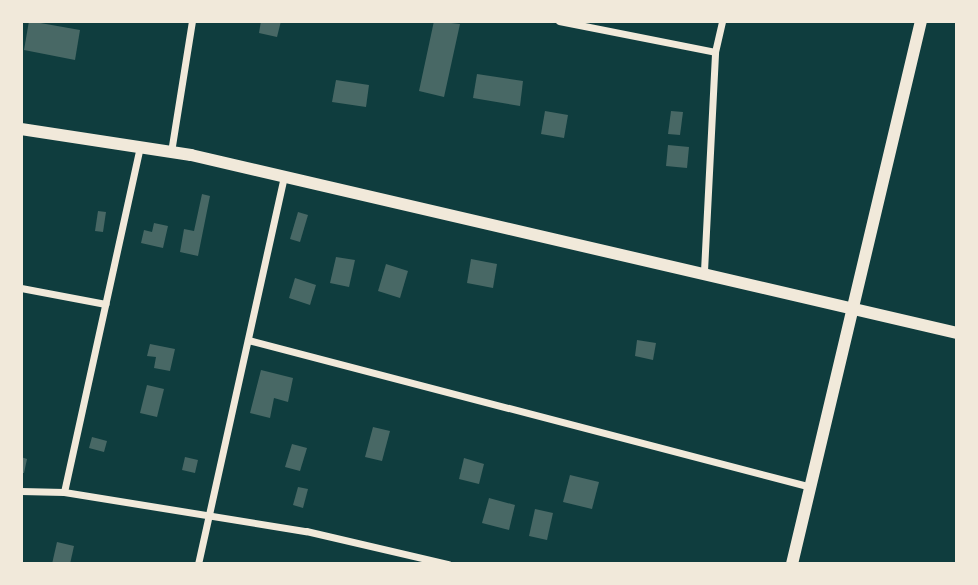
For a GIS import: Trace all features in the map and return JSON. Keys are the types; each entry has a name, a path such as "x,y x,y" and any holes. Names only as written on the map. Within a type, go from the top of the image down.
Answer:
{"street":[{"path":"171,152 192,21"},
{"path":"559,21 715,51"},
{"path":"704,271 715,51 722,21"},
{"path":"792,564 921,21"},
{"path":"21,129 171,152 704,271 957,332"},
{"path":"64,492 140,147"},
{"path":"198,564 284,177"},
{"path":"21,288 106,304"},
{"path":"248,340 811,487"},
{"path":"21,491 64,492 306,531 448,564"}],"building":[{"path":"29,21 80,30 75,60 24,50"},
{"path":"261,21 281,21 277,37 259,33"},
{"path":"434,21 460,24 444,97 419,91"},
{"path":"477,74 523,81 520,106 473,98"},
{"path":"336,80 369,85 366,107 332,102"},
{"path":"545,111 568,115 564,138 541,134"},
{"path":"671,111 683,112 680,135 668,134"},
{"path":"668,145 689,147 687,168 666,166"},
{"path":"202,194 210,196 198,256 180,252 184,229 194,231"},
{"path":"98,211 106,212 103,232 95,231"},
{"path":"298,212 308,215 300,242 290,239"},
{"path":"154,223 168,226 163,248 141,243 144,230 152,232"},
{"path":"336,257 355,260 349,287 330,283"},
{"path":"471,259 497,264 493,288 467,283"},
{"path":"386,264 408,271 400,298 378,291"},
{"path":"295,278 316,285 310,305 289,298"},
{"path":"637,340 656,343 653,360 635,356"},
{"path":"150,344 175,349 170,371 154,368 156,357 147,356"},
{"path":"261,370 293,378 288,402 274,398 270,418 250,413"},
{"path":"147,385 164,389 157,417 140,413"},
{"path":"373,427 390,431 382,461 365,457"},
{"path":"92,437 107,441 104,452 89,448"},
{"path":"292,444 307,448 300,471 285,467"},
{"path":"21,457 27,459 24,473 21,473"},
{"path":"185,457 198,460 195,473 182,470"},
{"path":"464,458 484,464 479,484 459,479"},
{"path":"570,475 599,482 592,509 563,502"},
{"path":"298,487 308,489 303,508 293,505"},
{"path":"489,498 515,505 509,530 482,523"},
{"path":"535,509 553,513 547,540 529,536"},
{"path":"57,542 74,546 70,564 52,564"}]}
